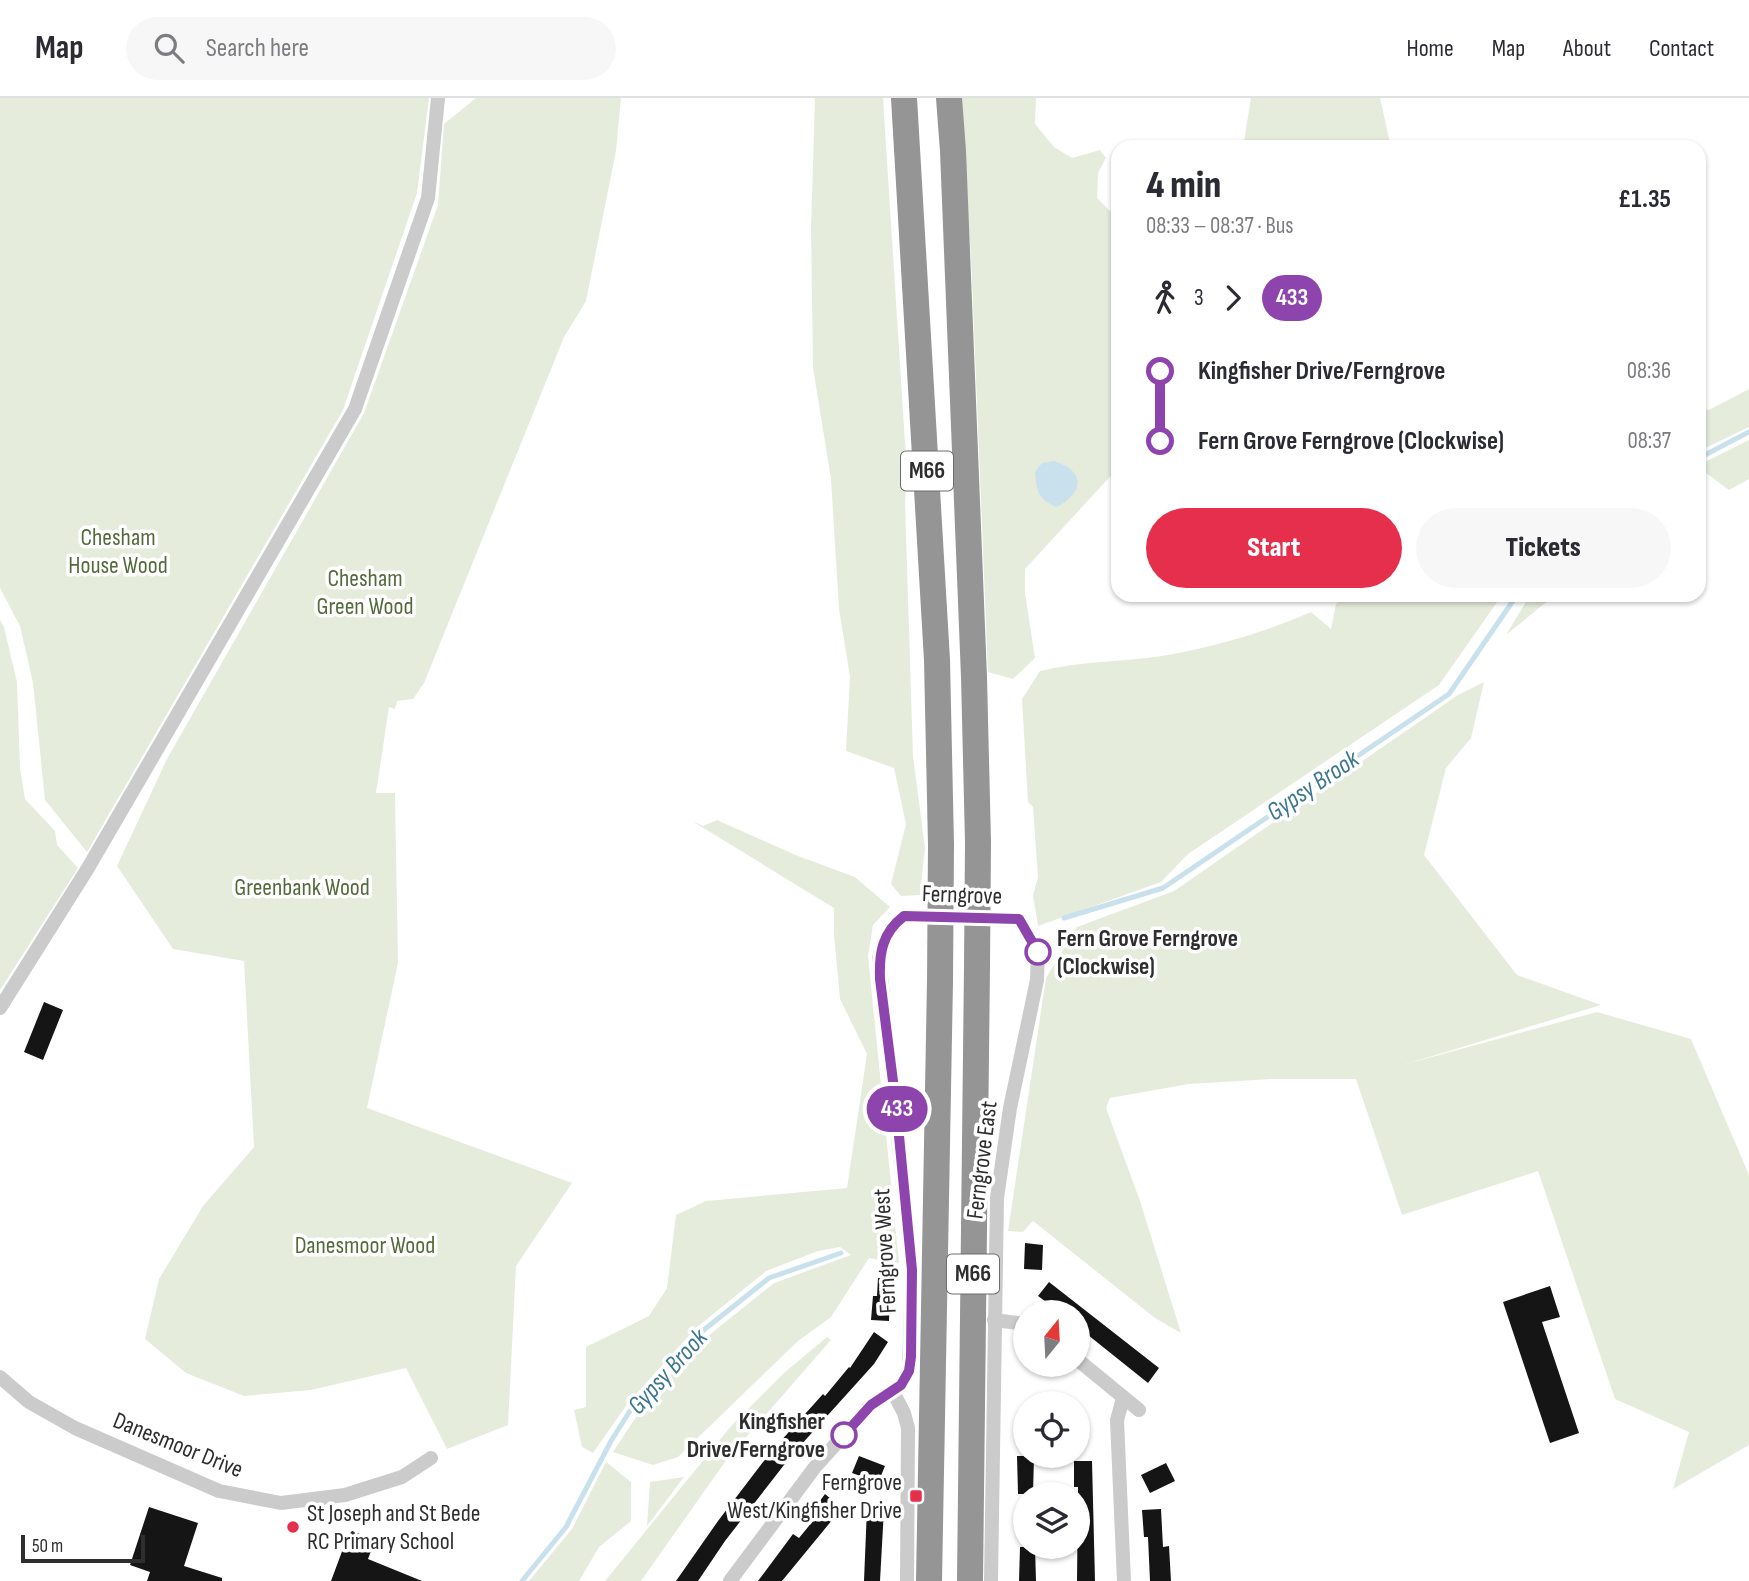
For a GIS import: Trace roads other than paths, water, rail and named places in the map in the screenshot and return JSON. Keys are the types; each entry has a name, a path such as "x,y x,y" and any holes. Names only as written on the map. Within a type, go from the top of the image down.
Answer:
{"highway":[{"name":"M66","path":"904,98 937,660 941,845 929,1581"},
{"name":"M66","path":"949,98 974,663 978,842 970,1581"}],"street":[{"path":"0,1008 88,868 355,409 428,198 438,98"},
{"name":"Ferngrove","path":"904,916 1019,919"},
{"name":"Ferngrove West","path":"730,1581 815,1467 871,1405 901,1385 909,1371 912,1270 879,958 882,944 892,926 904,916"},
{"name":"Ferngrove East","path":"991,1581 998,1198 1010,1108 1037,980 1038,952 1019,919"},
{"path":"994,1320 1013,1322"},
{"path":"1090,1370 1139,1410"},
{"name":"Danesmoor Drive","path":"0,1377 29,1402 75,1428 219,1491 281,1503 345,1495 402,1477 431,1458"},
{"path":"892,1390 904,1413 908,1428 906,1581"},
{"path":"1123,1398 1117,1420 1124,1581"}],"water":[{"path":"1054,461 1070,469 1078,480 1072,496 1056,507 1039,493 1035,472 1042,463"}],"waterway":[{"name":"Gypsy Brook","path":"1706,454 1749,432"},
{"name":"Gypsy Brook","path":"1064,918 1163,888 1449,694 1512,602"},
{"name":"Gypsy Brook","path":"522,1581 566,1527 611,1441 635,1403 700,1333 769,1278 841,1253"}],"place":[{"name":"Fern Grove Ferngrove (Clockwise)","path":"1038,952"},
{"name":"Kingfisher Drive/Ferngrove","path":"844,1435"},
{"name":"Ferngrove West/Kingfisher Drive","path":"916,1496"},
{"name":"St Joseph and St Bede RC Primary School","path":"293,1527"}],"park label":[{"name":"Chesham House Wood","path":"118,551"},
{"name":"Chesham Green Wood","path":"365,592"},
{"name":"Greenbank Wood","path":"302,887"},
{"name":"Danesmoor Wood","path":"365,1245"}]}
